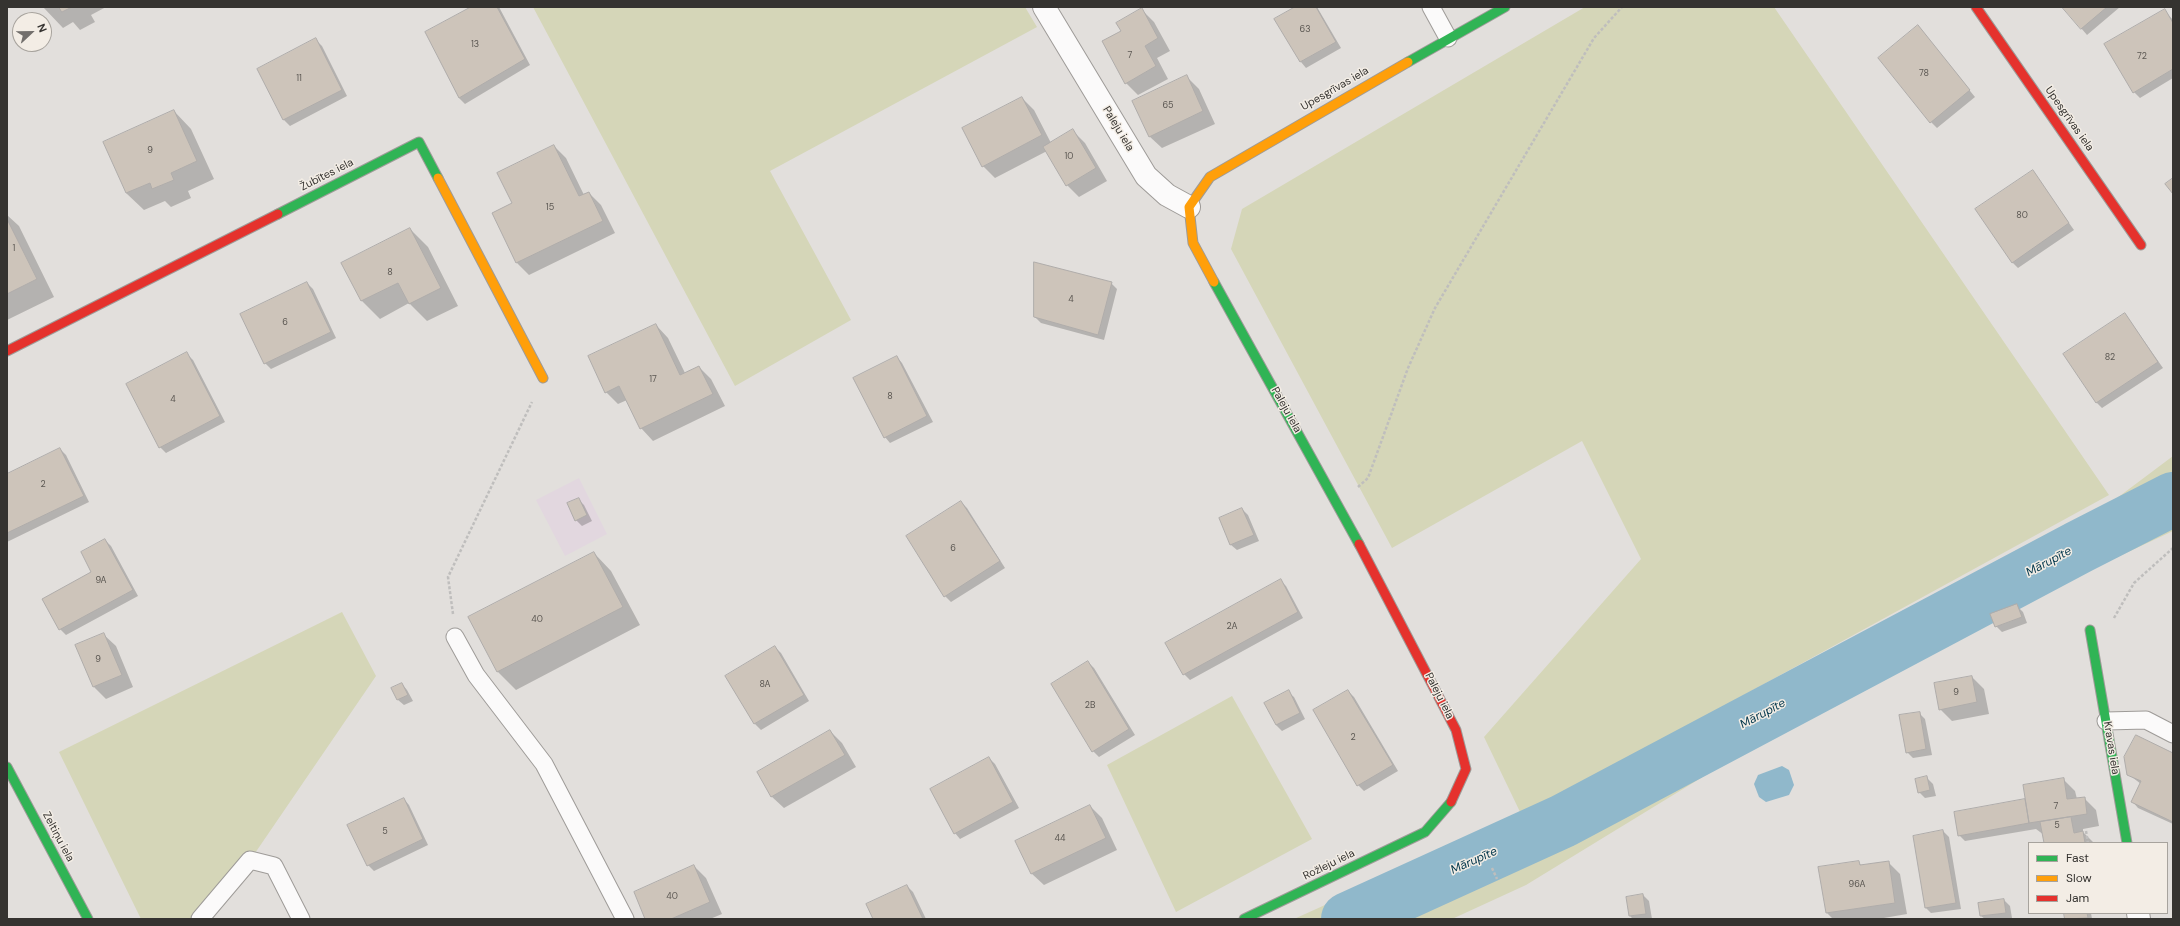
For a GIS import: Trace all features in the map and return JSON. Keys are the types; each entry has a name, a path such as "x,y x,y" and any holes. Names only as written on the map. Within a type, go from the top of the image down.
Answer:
{"street":[{"name":"Paleju iela","path":"1044,7 1146,176 1167,195 1189,207 1193,243 1387,595 1456,730 1466,769 1454,799 1426,832"},
{"name":"Upesgrīvas iela","path":"1189,207 1210,177 1225,166 1505,7"},
{"name":"Upesgrīvas iela","path":"1976,7 2141,245"},
{"name":"Žubītes iela","path":"7,351 419,142 543,378"},
{"name":"Kravas iela","path":"2090,630 2126,842"},
{"name":"Zeltiņu iela","path":"7,767 87,918"},
{"name":"Rožleju iela","path":"1244,919 1426,832"}],"lane":[{"path":"1431,7 1448,38"},
{"path":"455,637 476,675 544,764 625,919"},
{"path":"2106,721 2146,720 2173,734"},
{"path":"200,919 250,860 274,866 301,919"}],"path":[{"path":"1357,488 1368,478 1408,368 1435,308 1594,38 1622,7"},
{"path":"455,637 448,577 543,378"},
{"path":"2094,653 2134,583 2173,548"},
{"path":"2086,831 2088,842"},
{"path":"1492,868 1497,879"}],"shaded area":[{"path":"579,478 607,534 565,556 536,500"}],"green space":[{"path":"533,7 1025,7 1037,27 770,171 851,320 735,386"},
{"path":"1585,7 1774,7 2109,495 1660,741 2113,501 2173,456 2173,531 2017,604 1956,630 1922,658 1737,756 1526,885 1452,919 1294,919 1522,816 1484,737 1641,559 1582,441 1392,548 1231,249 1242,209"},
{"path":"342,612 376,676 210,919 141,919 59,752"},
{"path":"1232,696 1312,839 1176,912 1107,765"}],"water":[{"path":"1782,766 1789,770 1794,785 1789,795 1766,802 1759,797 1754,784 1758,775"}],"building":[{"path":"59,7 72,7 62,12"},
{"path":"471,7 497,7 525,59 459,98 425,32"},
{"path":"1295,7 1316,7 1336,42 1300,62 1274,19"},
{"path":"2062,7 2107,7 2081,29"},
{"path":"1142,8 1158,38 1145,46 1156,66 1125,84 1102,41 1121,31 1116,23"},
{"path":"2165,9 2173,23 2173,69 2133,93 2104,44"},
{"path":"1918,25 1970,90 1930,123 1878,58"},
{"path":"316,38 342,90 283,120 257,69"},
{"path":"1187,75 1203,111 1149,137 1132,101"},
{"path":"1022,97 1042,135 982,167 962,128"},
{"path":"174,110 197,161 171,173 174,180 152,189 150,183 126,193 103,142"},
{"path":"1073,129 1096,168 1066,186 1043,147"},
{"path":"554,145 579,196 589,192 603,221 516,263 492,213 512,203 497,173"},
{"path":"2033,170 2069,223 2012,263 1975,209"},
{"path":"2173,178 2173,194 2165,184"},
{"path":"7,219 37,279 7,294"},
{"path":"410,228 441,288 409,304 398,283 361,301 341,263"},
{"path":"1034,262 1112,282 1098,335 1034,317"},
{"path":"307,282 331,332 264,364 240,314"},
{"path":"2125,313 2158,362 2096,403 2063,354"},
{"path":"656,324 680,375 699,366 713,394 640,429 619,386 605,393 588,356"},
{"path":"187,352 220,416 159,448 126,384"},
{"path":"897,356 927,416 884,438 853,378"},
{"path":"60,448 84,496 7,533 7,474"},
{"path":"579,498 587,515 575,521 567,503"},
{"path":"961,501 1000,561 944,597 906,536"},
{"path":"1242,508 1254,535 1230,545 1219,518"},
{"path":"105,539 133,590 59,630 42,599 91,572 81,552"},
{"path":"594,552 623,607 497,672 468,617"},
{"path":"1281,579 1298,612 1183,675 1165,643"},
{"path":"2017,604 2022,617 1995,627 1990,614"},
{"path":"104,633 122,675 93,687 75,645"},
{"path":"775,646 804,695 754,724 725,676"},
{"path":"1088,661 1129,729 1092,752 1051,684"},
{"path":"1972,676 1977,702 1939,710 1934,683"},
{"path":"402,683 408,695 397,700 391,688"},
{"path":"1289,690 1300,713 1276,725 1264,703"},
{"path":"1348,690 1393,765 1357,786 1313,710"},
{"path":"1920,712 1926,749 1906,753 1899,715"},
{"path":"830,730 845,755 771,797 757,772"},
{"path":"2136,735 2173,753 2173,822 2131,802 2141,781 2127,775 2124,757"},
{"path":"989,757 1013,802 954,834 930,789"},
{"path":"1927,776 1930,790 1918,793 1915,779"},
{"path":"2064,778 2067,799 2085,797 2087,814 2029,823 2023,785"},
{"path":"404,798 423,839 367,866 347,825"},
{"path":"2025,799 2029,823 1958,836 1954,812"},
{"path":"1090,805 1106,838 1031,874 1015,841"},
{"path":"2071,817 2074,833 2083,831 2085,842 2044,842 2040,822"},
{"path":"1943,830 1956,903 1925,908 1913,836"},
{"path":"1859,861 1860,865 1889,861 1895,903 1826,913 1818,867"},
{"path":"694,865 710,902 671,919 645,919 634,892"},
{"path":"907,885 923,919 873,919 866,904"},
{"path":"1643,894 1646,914 1629,916 1626,897"},
{"path":"2004,899 2006,913 1980,916 1978,903"},
{"path":"2064,914 2087,914 2088,918 2065,919"}],"waterway":[{"name":"Mārupīte","path":"1348,919 1563,821 2079,547 2173,499"}],"traffic: fast":[{"path":"1408,62 1505,7"},
{"path":"278,214 419,142 438,178"},
{"path":"1214,282 1359,544"},
{"path":"2090,630 2127,842"},
{"path":"7,767 88,919"},
{"path":"1244,919 1425,832 1451,802"}],"traffic: slow":[{"path":"1214,282 1193,243 1189,207 1210,177 1408,62"},
{"path":"438,178 543,378"}],"traffic: jam":[{"path":"1976,7 2141,245"},
{"path":"7,351 278,214"},
{"path":"1359,544 1456,730 1466,769 1451,802"}]}
